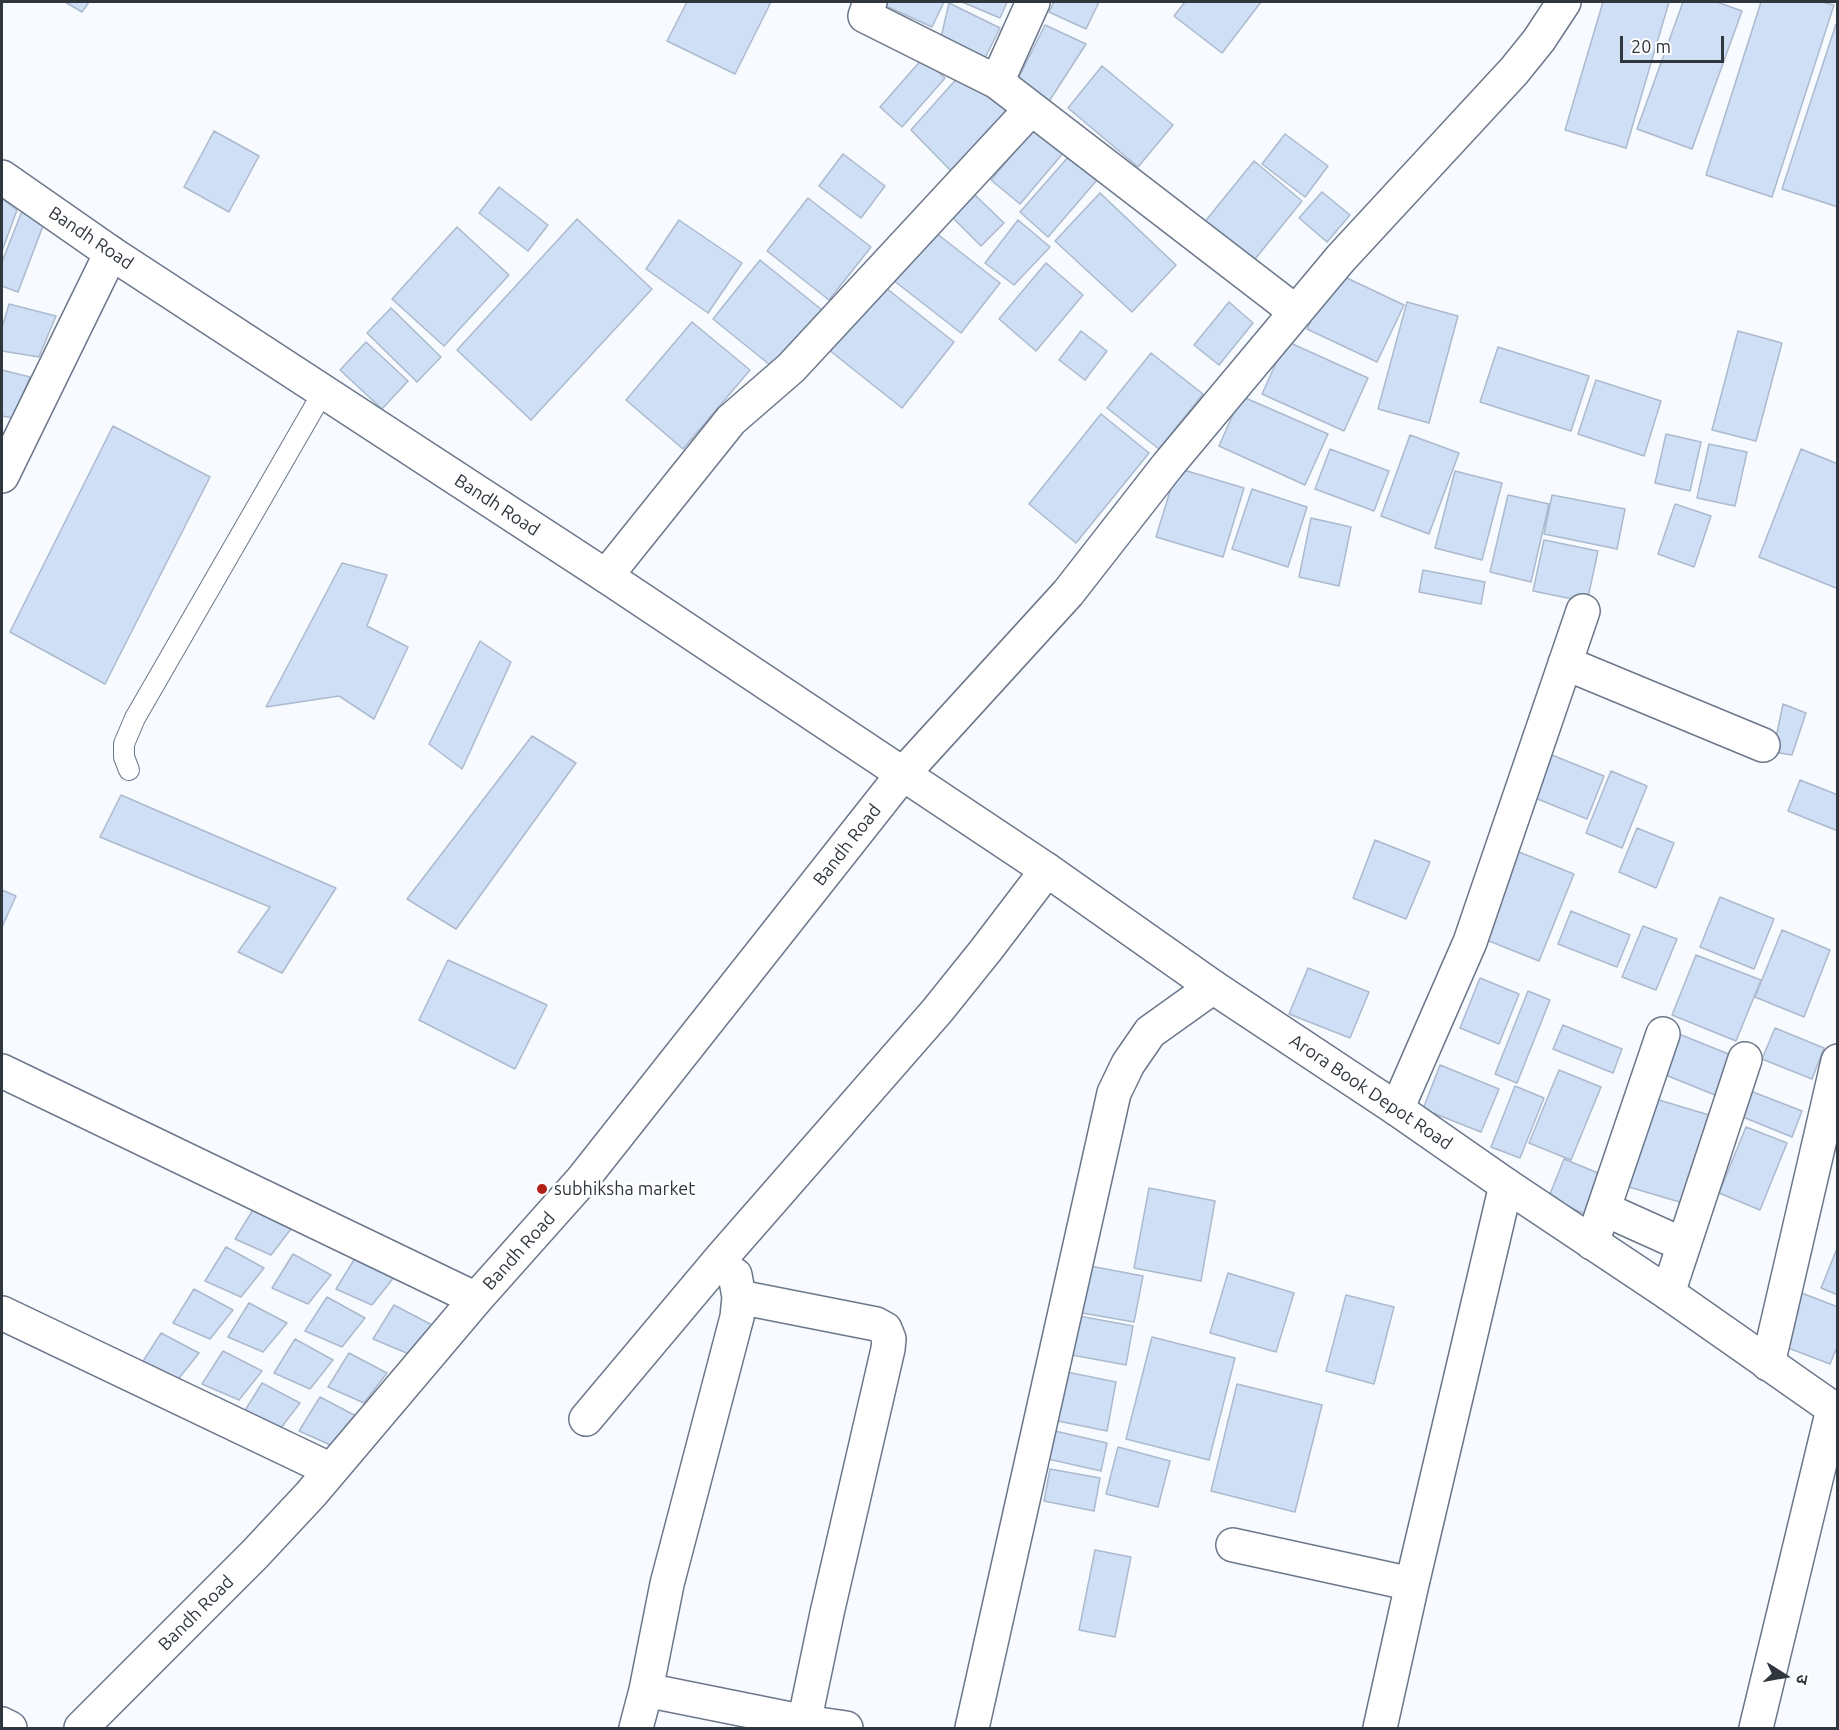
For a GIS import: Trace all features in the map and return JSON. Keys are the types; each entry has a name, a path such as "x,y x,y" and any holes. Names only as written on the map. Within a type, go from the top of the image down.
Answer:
{"street":[{"path":"870,2 865,16 997,82 1296,312"},
{"path":"997,82 1032,2"},
{"path":"902,775 1068,593 1168,465 1341,258 1514,71 1539,40 1564,2"},
{"path":"606,576 732,420 791,368 1031,109"},
{"name":"Bandh Road","path":"2,177 111,253 606,576 902,775 582,1180 476,1299 331,1470 255,1554 81,1728"},
{"path":"2,476 111,253"},
{"path":"1397,1109 1470,942 1583,611"},
{"path":"1565,663 1763,745"},
{"name":"Arora Book Depot Road","path":"902,775 1047,870 1213,987 1668,1293 1835,1410"},
{"path":"586,1419 722,1257 937,1011 1047,870"},
{"path":"972,1728 1114,1093 1128,1064 1150,1032 1213,987"},
{"path":"1593,1243 1663,1034"},
{"path":"1668,1293 1745,1059"},
{"path":"1768,1364 1838,1061"},
{"path":"2,1071 476,1299"},
{"path":"1380,1728 1506,1185"},
{"path":"1604,1209 1684,1245"},
{"path":"636,1728 667,1584 737,1317 739,1297 737,1280 722,1257"},
{"path":"739,1297 876,1324 885,1329 889,1339 804,1725"},
{"path":"2,1313 331,1470"},
{"path":"1756,1728 1835,1410"},
{"path":"1233,1545 1412,1584"},
{"path":"646,1690 804,1725 846,1728"},
{"path":"2,1724 10,1728"}],"lane":[{"path":"129,770 124,757 124,744 135,718 323,392"}],"building":[{"path":"65,2 89,2 82,12"},
{"path":"687,2 771,2 735,74 667,41"},
{"path":"888,2 944,2 932,27 886,6"},
{"path":"962,2 1007,2 1000,18"},
{"path":"1054,2 1099,2 1086,29 1049,12"},
{"path":"1185,2 1261,2 1222,53 1174,16"},
{"path":"1603,2 1669,2 1626,148 1565,130"},
{"path":"1683,2 1717,2 1742,11 1692,149 1637,129"},
{"path":"1761,2 1822,2 1834,5 1772,197 1706,175"},
{"path":"949,3 1000,28 984,60 940,42"},
{"path":"1836,24 1838,25 1838,207 1782,189"},
{"path":"1045,25 1086,44 1048,103 1015,85"},
{"path":"923,58 945,78 902,127 880,107"},
{"path":"1102,66 1173,125 1138,167 1068,108"},
{"path":"959,76 1013,110 956,176 911,130"},
{"path":"1035,127 1064,152 1020,204 991,180"},
{"path":"214,131 259,156 229,212 184,187"},
{"path":"1285,134 1328,166 1305,197 1262,164"},
{"path":"843,154 885,186 861,218 819,186"},
{"path":"1069,156 1097,180 1048,237 1020,212"},
{"path":"1254,161 1302,201 1251,264 1203,224"},
{"path":"499,187 548,225 528,251 479,213"},
{"path":"1322,192 1350,215 1327,242 1299,218"},
{"path":"1100,193 1176,265 1132,312 1055,241"},
{"path":"974,194 1004,223 981,246 952,217"},
{"path":"808,198 871,247 829,300 767,251"},
{"path":"2,199 17,210 2,251"},
{"path":"22,211 43,226 18,292 2,286 2,262"},
{"path":"577,219 652,289 531,420 457,350"},
{"path":"679,220 742,263 708,313 646,269"},
{"path":"1018,220 1050,247 1014,285 985,263"},
{"path":"457,227 509,275 444,346 392,299"},
{"path":"931,229 1000,283 961,333 893,280"},
{"path":"760,260 822,310 775,369 713,319"},
{"path":"1046,263 1083,295 1036,351 999,319"},
{"path":"1334,272 1404,305 1377,362 1307,329"},
{"path":"881,284 954,342 902,408 829,350"},
{"path":"1229,302 1253,323 1219,365 1194,345"},
{"path":"1407,302 1458,316 1429,423 1378,409"},
{"path":"9,304 56,316 39,357 2,351 2,328"},
{"path":"391,308 441,357 417,382 367,333"},
{"path":"692,322 750,370 683,449 626,400"},
{"path":"1081,331 1107,351 1085,380 1059,360"},
{"path":"1738,331 1782,343 1756,441 1712,430"},
{"path":"1286,341 1368,378 1344,431 1262,394"},
{"path":"366,342 408,381 382,409 340,370"},
{"path":"1498,347 1589,376 1571,431 1480,402"},
{"path":"1151,353 1203,394 1159,449 1107,408"},
{"path":"2,370 30,377 13,418 2,416"},
{"path":"1596,380 1661,401 1644,456 1578,434"},
{"path":"1241,396 1328,434 1305,485 1219,446"},
{"path":"1101,414 1149,453 1076,543 1029,504"},
{"path":"113,426 210,477 105,684 10,632"},
{"path":"1666,434 1701,442 1690,491 1655,483"},
{"path":"1410,435 1459,453 1429,534 1381,516"},
{"path":"1709,444 1747,452 1735,506 1697,498"},
{"path":"1330,449 1389,471 1374,511 1315,489"},
{"path":"1801,449 1838,464 1838,585 1836,588 1759,557"},
{"path":"1177,468 1244,488 1223,557 1156,537"},
{"path":"1455,471 1502,483 1482,560 1435,548"},
{"path":"1252,489 1307,507 1288,567 1232,549"},
{"path":"1508,495 1549,504 1531,582 1490,572"},
{"path":"1552,495 1625,509 1617,549 1544,534"},
{"path":"1675,504 1711,516 1694,567 1658,554"},
{"path":"1311,518 1351,527 1339,586 1299,577"},
{"path":"1544,540 1598,551 1587,602 1533,591"},
{"path":"342,563 387,575 367,626 408,647 374,719 339,696 266,707"},
{"path":"1423,570 1485,582 1481,604 1419,592"},
{"path":"480,641 511,662 462,769 429,744"},
{"path":"1783,704 1806,713 1792,755 1773,752"},
{"path":"532,736 576,763 456,929 407,899"},
{"path":"1547,753 1604,776 1587,819 1530,796"},
{"path":"1611,771 1647,786 1622,848 1586,833"},
{"path":"1800,780 1838,795 1838,831 1788,811"},
{"path":"121,795 336,888 282,973 238,952 270,907 100,837"},
{"path":"1637,828 1674,843 1656,888 1619,872"},
{"path":"1375,840 1430,862 1406,919 1353,898"},
{"path":"1514,850 1574,874 1539,961 1479,937"},
{"path":"2,890 16,896 2,927"},
{"path":"1720,897 1774,919 1754,969 1700,947"},
{"path":"1571,911 1630,935 1617,967 1558,944"},
{"path":"1643,926 1677,939 1656,990 1622,977"},
{"path":"1782,930 1830,950 1804,1017 1755,997"},
{"path":"1696,955 1761,980 1736,1041 1672,1015"},
{"path":"448,960 547,1005 515,1069 419,1020"},
{"path":"1308,968 1369,992 1350,1038 1289,1014"},
{"path":"1480,978 1519,994 1499,1044 1460,1028"},
{"path":"1528,991 1550,1000 1517,1083 1495,1074"},
{"path":"1563,1025 1622,1049 1613,1073 1553,1049"},
{"path":"1775,1028 1824,1048 1812,1079 1762,1059"},
{"path":"1674,1032 1736,1057 1720,1097 1658,1072"},
{"path":"1440,1065 1499,1089 1481,1132 1423,1109"},
{"path":"1559,1070 1601,1087 1571,1160 1529,1143"},
{"path":"1515,1086 1544,1098 1520,1158 1491,1147"},
{"path":"1748,1090 1802,1111 1792,1137 1738,1115"},
{"path":"1649,1097 1709,1115 1683,1203 1622,1185"},
{"path":"1746,1127 1787,1143 1760,1210 1719,1193"},
{"path":"1564,1159 1603,1175 1588,1215 1548,1199"},
{"path":"1149,1188 1215,1201 1201,1281 1134,1268"},
{"path":"256,1205 294,1225 271,1255 235,1239"},
{"path":"1838,1246 1838,1295 1821,1288"},
{"path":"226,1247 264,1268 241,1297 205,1281"},
{"path":"293,1254 331,1275 308,1304 272,1288"},
{"path":"357,1255 395,1276 372,1305 336,1289"},
{"path":"1090,1266 1143,1276 1134,1322 1082,1313"},
{"path":"1228,1273 1294,1293 1276,1352 1210,1333"},
{"path":"194,1289 233,1310 210,1339 173,1323"},
{"path":"1799,1292 1838,1307 1838,1345 1830,1364 1778,1344"},
{"path":"1346,1295 1394,1307 1374,1384 1326,1371"},
{"path":"327,1297 365,1318 342,1347 305,1331"},
{"path":"249,1303 287,1323 263,1352 228,1337"},
{"path":"394,1305 432,1325 409,1354 373,1339"},
{"path":"1079,1316 1133,1326 1126,1365 1072,1355"},
{"path":"161,1333 199,1353 176,1382 140,1366"},
{"path":"1152,1337 1235,1358 1209,1460 1126,1439"},
{"path":"295,1339 333,1360 310,1389 274,1373"},
{"path":"223,1351 262,1371 239,1400 202,1384"},
{"path":"349,1353 387,1373 364,1403 328,1387"},
{"path":"1067,1372 1116,1382 1107,1431 1058,1421"},
{"path":"262,1383 300,1403 277,1433 241,1417"},
{"path":"1237,1384 1322,1405 1295,1512 1211,1491"},
{"path":"320,1397 358,1417 335,1447 299,1431"},
{"path":"1055,1431 1107,1443 1101,1471 1048,1459"},
{"path":"1118,1447 1170,1461 1158,1507 1106,1494"},
{"path":"1050,1469 1100,1478 1094,1511 1044,1501"},
{"path":"1095,1550 1131,1557 1115,1637 1079,1630"}],"place":[{"name":"subhiksha market","path":"542,1189"}]}
